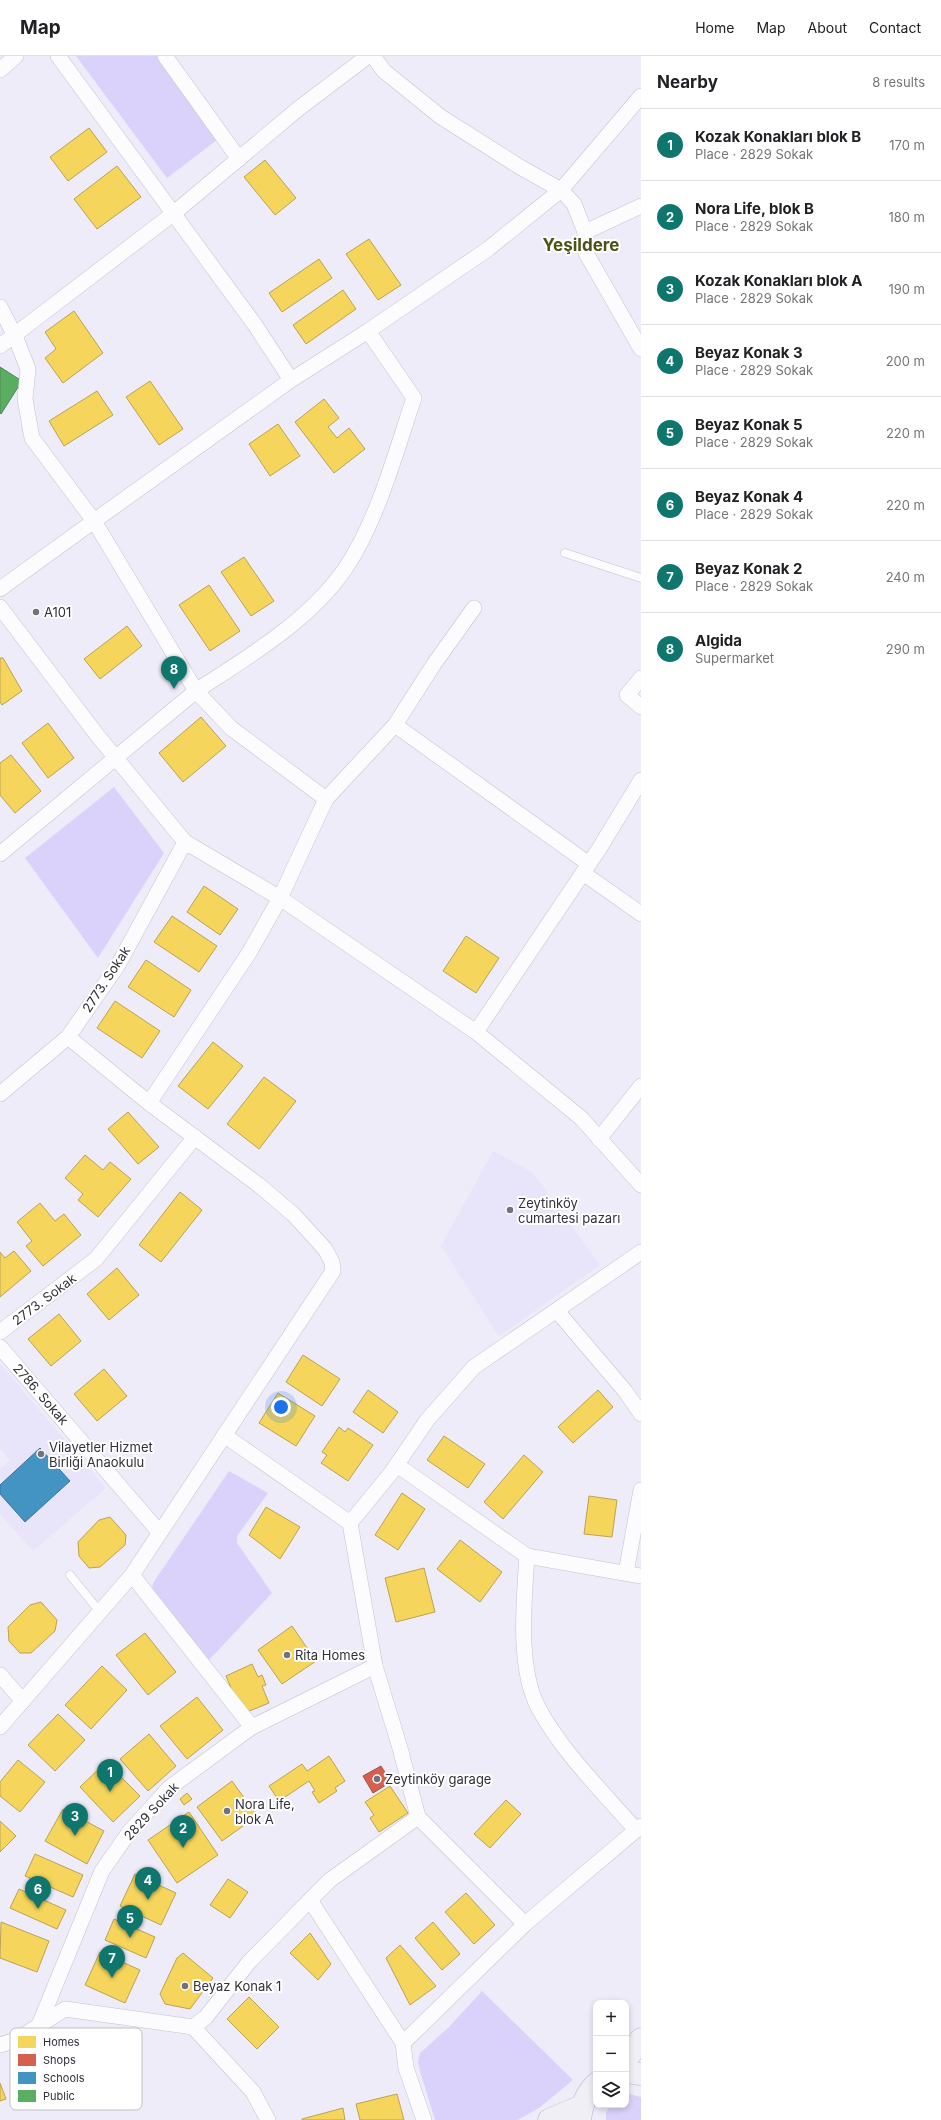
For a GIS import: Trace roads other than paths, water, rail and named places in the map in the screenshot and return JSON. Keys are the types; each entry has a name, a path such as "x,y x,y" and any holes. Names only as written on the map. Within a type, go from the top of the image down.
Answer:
{"main road":[{"path":"629,2056 641,2039"},
{"path":"629,2072 641,2074"},
{"path":"549,2120 581,2113 587,2095 593,2088"}],"street":[{"path":"0,70 16,56"},
{"path":"58,56 255,325 291,380"},
{"path":"165,56 239,158"},
{"path":"0,346 174,213 298,109 368,56"},
{"path":"373,56 384,71 441,117 520,167 561,190 574,204 585,232 586,253 641,349"},
{"path":"0,589 291,380 368,331 488,249 561,190 641,96"},
{"path":"585,232 641,206"},
{"path":"0,307 15,336 28,369 25,399 32,438 94,521 196,691 231,728 326,799"},
{"path":"0,854 196,691 268,644 321,598 345,568 371,521 414,398 368,331"},
{"path":"0,607 5,622 185,842 280,898 476,1032 581,1118 641,1185"},
{"path":"149,1103 249,953 280,898 326,799 396,725 434,664 474,608"},
{"path":"641,678 627,696 641,707"},
{"path":"396,725 586,868 641,914"},
{"path":"476,1032 586,868 641,780"},
{"name":"2773. Sokak","path":"0,1094 68,1038 118,965 185,842"},
{"path":"0,1727 132,1575 333,1271 332,1262 325,1249 294,1215 260,1186 149,1103 68,1038"},
{"path":"599,1138 641,1086"},
{"name":"2773. Sokak","path":"0,1332 96,1259 195,1137"},
{"path":"350,1523 397,1465 428,1419 474,1367 641,1252"},
{"path":"557,1311 626,1392 641,1414"},
{"name":"2786. Sokak","path":"0,1347 160,1533"},
{"path":"224,1436 350,1523 375,1666 400,1748 418,1817 525,1924"},
{"path":"397,1465 527,1556 634,1574 641,1490"},
{"path":"403,2043 525,1924 638,1828 572,1757 539,1708 529,1679 522,1622 527,1556"},
{"path":"132,1575 252,1728"},
{"name":"2829 Sokak","path":"39,2025 102,1871 130,1831 169,1788 252,1728 375,1666"},
{"path":"0,1675 23,1701"},
{"path":"192,2027 206,2016 249,1962 330,1880 418,1817"},
{"path":"310,1900 403,2043 406,2068 424,2120"},
{"path":"34,2028 65,2009 192,2027 253,2092 268,2120"},
{"path":"0,2045 10,2042"}],"lane":[{"path":"565,553 641,578"},
{"path":"70,1575 100,1612"}],"place":[{"name":"A101","path":"36,612"},
{"name":"Algida","path":"174,689"},
{"name":"Zeytinköy cumartesi pazarı","path":"510,1210"},
{"name":"Vilayetler Hizmet Birliği Anaokulu","path":"41,1454"},
{"name":"Rita Homes","path":"287,1655"},
{"name":"Zeytinköy garage","path":"377,1779"},
{"name":"Kozak Konakları blok B","path":"110,1792"},
{"name":"Nora Life, blok A","path":"227,1811"},
{"name":"Kozak Konakları blok A","path":"75,1836"},
{"name":"Nora Life, blok B","path":"183,1848"},
{"name":"Beyaz Konak 3","path":"148,1900"},
{"name":"Beyaz Konak 4","path":"38,1909"},
{"name":"Beyaz Konak 5","path":"130,1938"},
{"name":"Beyaz Konak 2","path":"112,1978"},
{"name":"Beyaz Konak 1","path":"185,1986"}],"district":[{"name":"Yeşildere","path":"581,245"}]}
